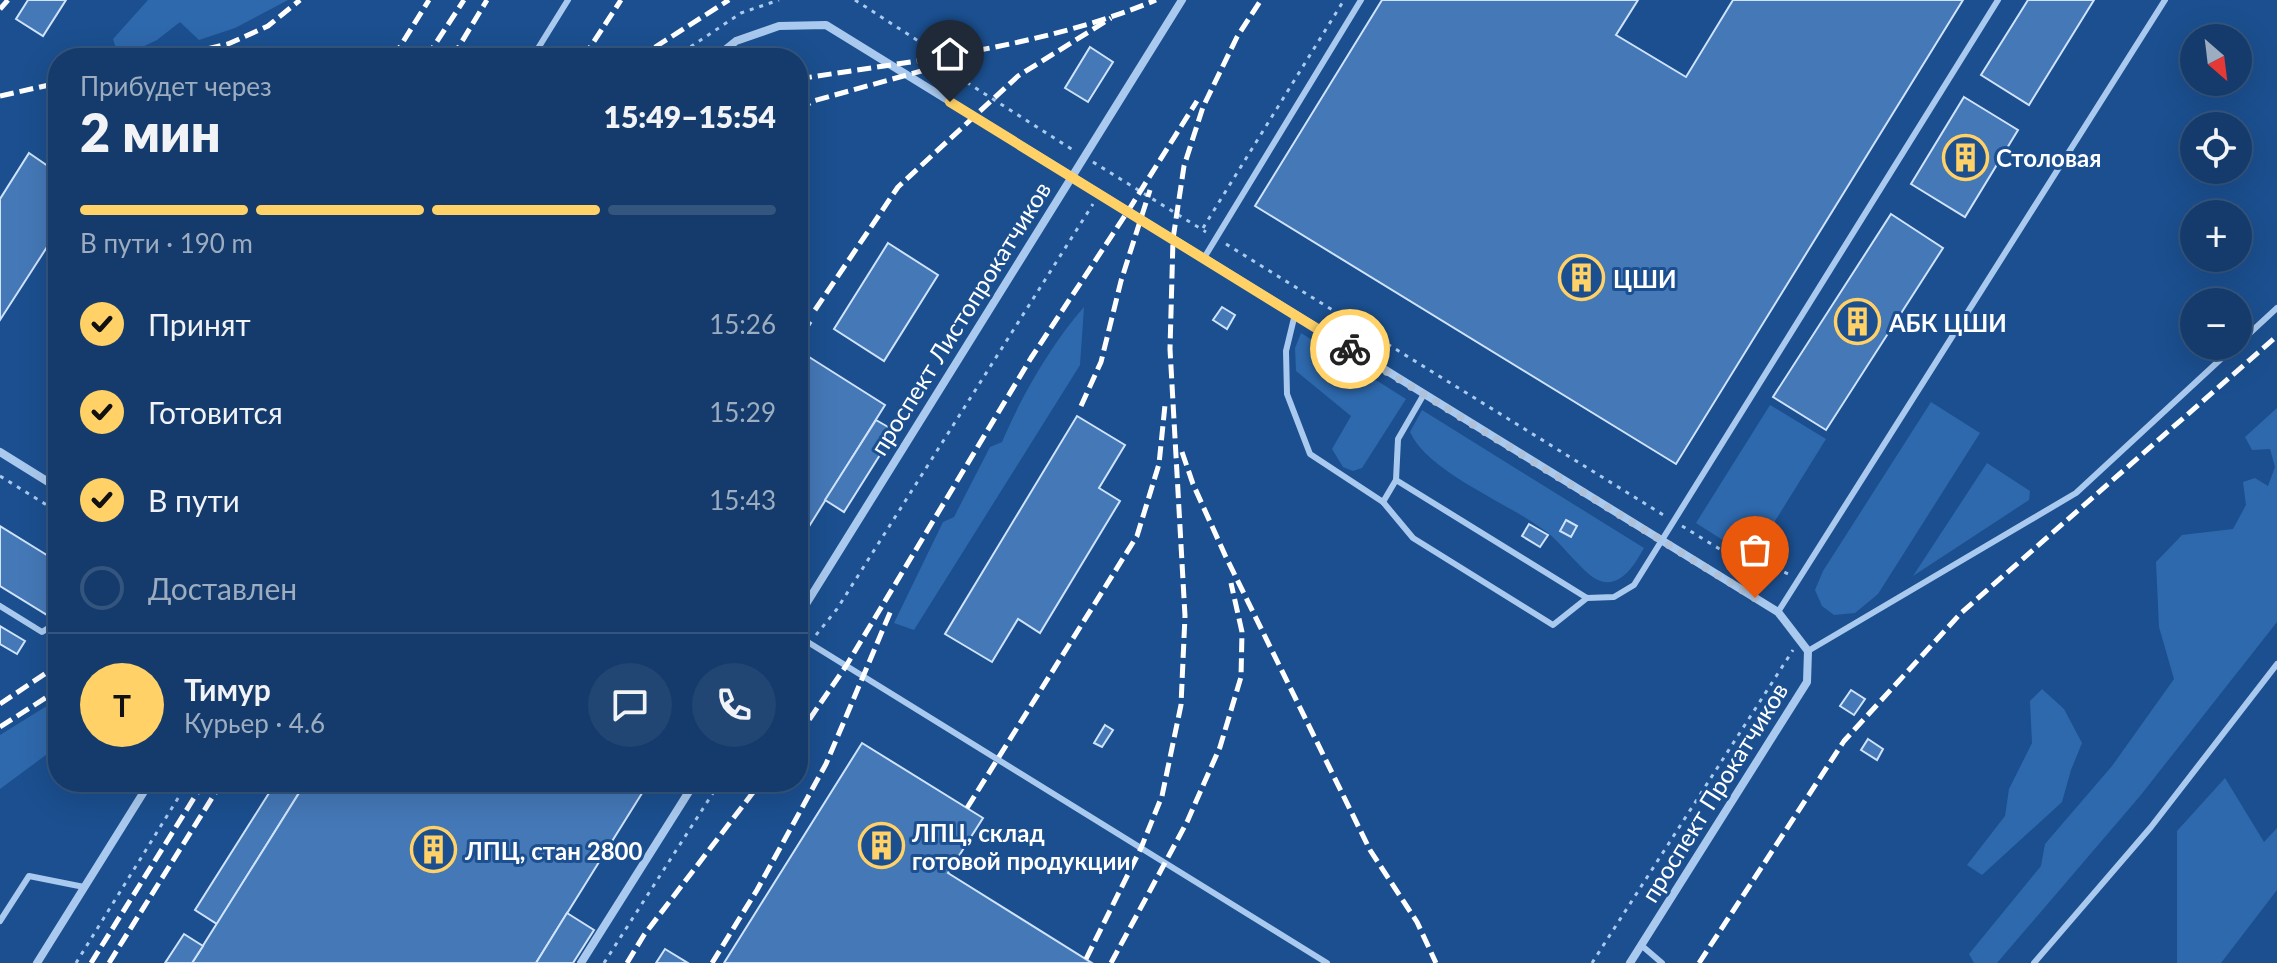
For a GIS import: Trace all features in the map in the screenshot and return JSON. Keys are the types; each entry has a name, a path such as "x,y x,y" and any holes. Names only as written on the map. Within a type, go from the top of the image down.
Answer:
{"street":[{"name":"проспект Листопрокатчиков","path":"808,601 1182,0"},
{"path":"727,48 736,41 779,26 826,25 1778,612 1808,651"},
{"path":"0,452 48,482"},
{"name":"проспект Прокатчиков","path":"1630,963 1807,682 1808,651"},
{"path":"37,963 144,792"},
{"path":"581,963 689,792"}],"lane":[{"path":"538,48 568,0"},
{"path":"1204,258 1361,0"},
{"path":"1396,480 1587,598 1614,597 1634,585 1998,0"},
{"path":"1778,612 2165,0"},
{"path":"2252,331 2277,308"},
{"path":"1295,314 1286,351 1287,394 1310,454 1383,502 1413,538 1553,625 1587,598"},
{"path":"1808,651 2076,493 2221,360"},
{"path":"1383,502 1396,480 1398,439 1424,394"},
{"path":"0,606 42,632 48,628"},
{"path":"809,643 1327,963"},
{"path":"2034,963 2151,827 2277,664"},
{"path":"0,921 29,876 84,887"},
{"path":"1641,945 1662,963"}],"path":[{"path":"689,48 741,13 779,0"},
{"path":"855,0 923,44 941,66 1675,522 1749,567 1758,559 1799,579"},
{"path":"1202,229 1344,0"},
{"path":"809,643 837,609 1100,194"},
{"path":"0,476 48,506"},
{"path":"1592,963 1800,640"},
{"path":"76,963 182,792"},
{"path":"604,963 714,792"}],"shaded area":[{"path":"148,0 288,0 235,28 199,40 180,22 157,40 140,48 116,48 113,39"},
{"path":"1084,307 1080,365 914,630 894,623 943,522 954,517 990,447 1002,442 1038,371"},
{"path":"1301,333 1406,399 1362,468 1353,471 1343,467 1332,449 1351,416 1296,371 1295,348"},
{"path":"1931,402 1980,433 1878,594 1855,613 1834,615 1822,606 1815,590 1823,571"},
{"path":"1770,405 1826,439 1762,542 1746,555 1696,523"},
{"path":"2277,408 2277,622 2140,796 1997,963 1974,963 1969,954 2041,866 2045,844 2112,766 2174,679 2159,627 2156,562 2182,535 2233,529 2246,505 2243,482 2255,478 2268,486 2275,467 2270,449 2252,450 2245,437"},
{"path":"1422,410 1644,548 1631,568 1613,581 1598,580 1533,522 1452,475 1420,447 1410,432"},
{"path":"1987,463 2030,491 2029,500 1913,576"},
{"path":"2042,689 2064,709 2082,743 2062,802 1982,875 1967,865 2005,816 2009,789 2032,743 2030,701"},
{"path":"48,705 48,753 0,789 0,735"},
{"path":"2225,778 2264,842 2277,828 2277,890 2221,963 2177,963 2177,831"}],"building":[{"path":"28,0 66,0 43,36 16,19"},
{"name":"ЦШИ","path":"1382,0 1638,0 1616,35 1686,77 1733,0 1963,0 1676,464 1255,206"},
{"path":"2028,0 2094,0 2029,105 1981,75"},
{"path":"1090,47 1113,62 1088,102 1065,88"},
{"name":"Столовая","path":"1964,97 2018,130 1965,217 1911,184"},
{"path":"29,153 48,166 48,246 0,320 0,199"},
{"name":"АБК ЦШИ","path":"1891,214 1943,248 1826,430 1773,397"},
{"path":"888,243 938,275 884,361 834,329"},
{"path":"1222,307 1235,315 1227,329 1213,320"},
{"path":"808,356 885,405 808,528"},
{"path":"1077,416 1125,445 1099,488 1120,501 1040,633 1018,619 992,662 945,634"},
{"path":"876,420 895,431 844,512 825,500"},
{"path":"1566,520 1577,526 1571,537 1560,531"},
{"path":"1529,524 1548,535 1540,547 1522,536"},
{"path":"0,526 48,556 48,616 0,586"},
{"path":"0,626 25,641 17,654 0,644"},
{"path":"1851,690 1865,699 1854,715 1840,706"},
{"path":"1105,725 1113,730 1102,747 1094,743"},
{"path":"1868,739 1883,749 1877,760 1861,750"},
{"name":"ЛПЦ, склад готовой продукции","path":"862,743 983,818 948,873 1092,963 724,963"},
{"path":"270,792 300,792 217,924 195,910"},
{"name":"ЛПЦ, стан 2800","path":"300,792 643,792 536,963 192,963"},
{"path":"567,913 594,930 573,963 536,963"},
{"path":"184,934 203,946 192,963 165,963"},
{"path":"665,949 688,963 656,963"}],"railway":[{"path":"0,9 8,0"},
{"path":"211,48 228,44 268,26 300,0"},
{"path":"399,48 429,0"},
{"path":"433,48 464,0"},
{"path":"458,48 487,0"},
{"path":"590,48 621,0"},
{"path":"654,48 729,0"},
{"path":"808,77 1025,41 1069,30 1156,0"},
{"path":"1086,959 1141,848 1162,796 1181,705 1185,616 1170,349 1173,239 1184,166 1203,107 1237,37 1261,0"},
{"path":"815,310 898,187 1018,76 1111,18"},
{"path":"808,104 925,70"},
{"path":"0,96 48,85"},
{"path":"808,721 846,666 1031,358 1197,101"},
{"path":"1081,406 1101,362 1121,281 1150,190"},
{"path":"1699,963 1844,741 1961,613 2277,336"},
{"path":"967,808 1137,536 1159,464 1165,405"},
{"path":"1182,452 1225,555 1370,850 1417,922 1436,963"},
{"path":"1111,963 1187,822 1220,747 1241,677 1242,632 1231,583"},
{"path":"712,963 757,890 826,764 892,608"},
{"path":"0,704 48,672"},
{"path":"0,727 48,696"},
{"path":"91,963 198,792"},
{"path":"109,963 216,792"},
{"path":"627,963 644,935 753,792"}],"way so far":[{"path":"1350,349 1755,598"}],"place":[{"name":"Столовая","path":"1965,157"},
{"name":"ЦШИ","path":"1582,278"},
{"name":"АБК ЦШИ","path":"1858,322"},
{"name":"ЛПЦ, склад готовой продукции","path":"881,846"},
{"name":"ЛПЦ, стан 2800","path":"434,850"}],"route":[{"path":"950,102 1350,349"}]}
